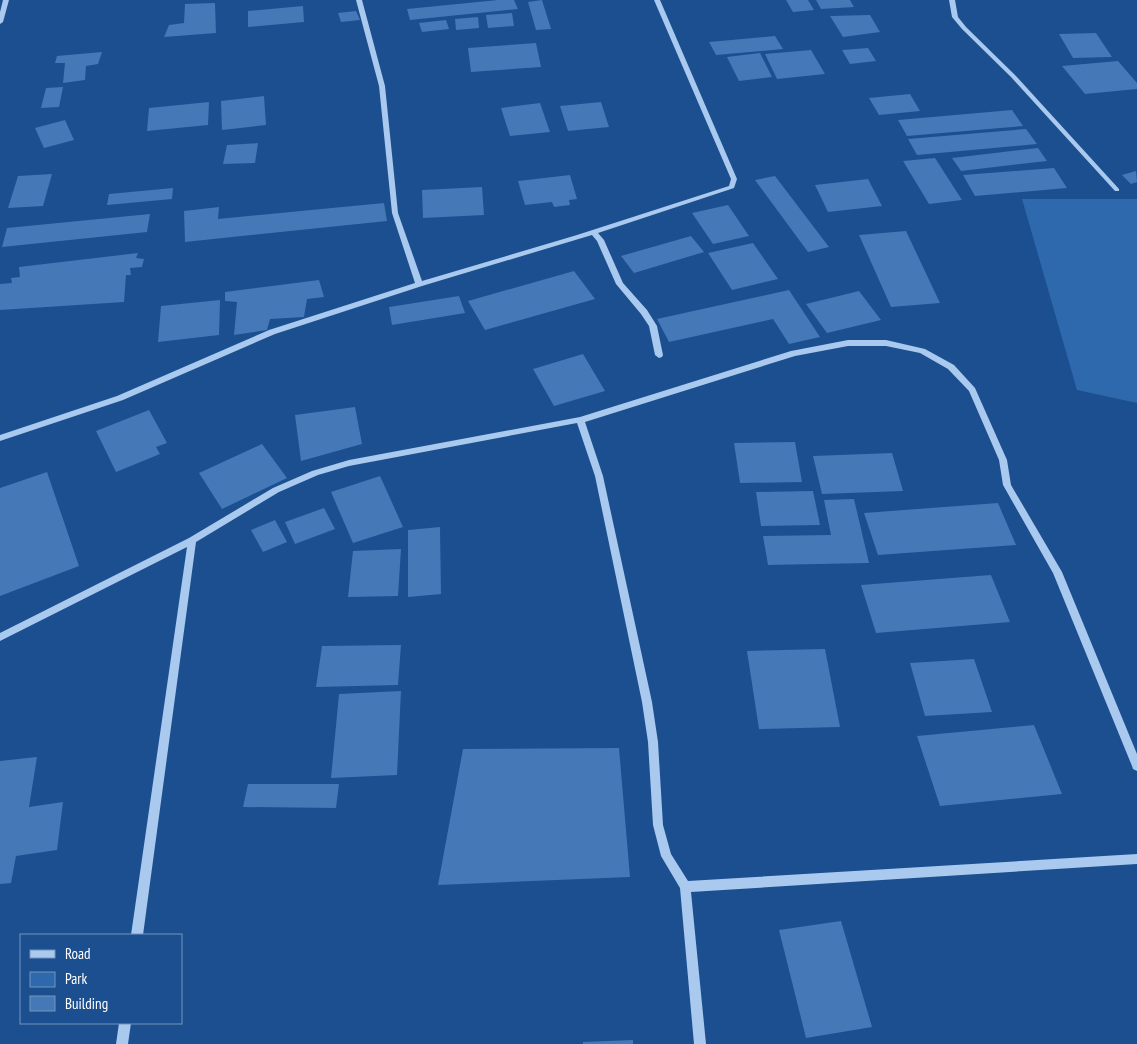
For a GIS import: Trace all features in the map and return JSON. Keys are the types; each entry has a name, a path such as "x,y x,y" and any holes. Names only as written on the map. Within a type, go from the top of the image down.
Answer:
{"street":[{"path":"0,22 6,0"},
{"path":"359,0 382,86 395,213 419,284"},
{"path":"0,438 120,398 272,332 419,284 468,271 732,187 734,179 657,0"},
{"path":"952,0 955,17 964,28 1013,76 1117,190"},
{"path":"592,232 600,240 620,284 644,312 653,326 659,355"},
{"path":"0,636 192,540 276,490 315,473 349,464 580,420 794,353 848,343 895,345 922,352 951,367 972,390 1003,460 1008,485 1057,572 1137,766"},
{"path":"580,420 599,476 647,702 653,742 658,825 666,856 685,887 700,1044"},
{"path":"137,934 192,540"},
{"path":"685,887 1137,859"},
{"path":"122,1044 125,1024"}],"green space":[{"path":"1022,199 1137,199 1137,403 1077,390"}],"building":[{"path":"514,0 518,9 410,20 407,9"},
{"path":"542,0 551,29 536,30 528,2"},
{"path":"786,0 808,0 814,10 793,12"},
{"path":"816,0 850,0 854,7 821,9"},
{"path":"215,3 216,33 164,37 169,25 184,23 185,4"},
{"path":"303,6 304,22 248,27 248,11"},
{"path":"356,11 360,20 341,22 338,13"},
{"path":"512,13 514,26 488,28 486,15"},
{"path":"870,15 880,32 843,37 830,16"},
{"path":"478,17 479,28 456,30 455,19"},
{"path":"446,20 449,29 422,32 419,23"},
{"path":"1096,33 1112,57 1073,58 1059,34"},
{"path":"775,36 783,49 716,55 709,42"},
{"path":"536,43 541,67 471,72 468,48"},
{"path":"868,48 876,61 850,64 842,50"},
{"path":"811,50 825,74 777,79 765,54"},
{"path":"102,52 98,64 86,66 85,80 63,83 65,63 55,63 57,56"},
{"path":"760,53 772,77 739,81 727,57"},
{"path":"1118,61 1137,83 1137,89 1085,94 1062,66"},
{"path":"63,87 59,107 41,108 46,88"},
{"path":"910,94 920,111 879,115 869,98"},
{"path":"264,96 266,125 222,130 221,101"},
{"path":"209,102 208,125 147,131 149,108"},
{"path":"601,102 609,127 568,131 560,106"},
{"path":"540,103 550,132 510,136 501,108"},
{"path":"1012,110 1023,126 907,136 898,120"},
{"path":"65,120 74,140 44,148 35,128"},
{"path":"1026,129 1037,144 917,155 908,139"},
{"path":"258,143 255,163 223,164 227,145"},
{"path":"1038,148 1047,161 961,171 952,158"},
{"path":"935,158 962,200 929,204 903,161"},
{"path":"1054,168 1067,188 975,196 963,175"},
{"path":"1136,171 1137,182 1131,184 1122,175"},
{"path":"52,174 43,206 8,208 18,176"},
{"path":"570,175 577,199 569,200 570,205 554,207 552,202 525,205 518,181"},
{"path":"775,176 829,247 808,252 755,180"},
{"path":"868,179 882,206 828,212 815,185"},
{"path":"482,187 484,215 423,218 422,190"},
{"path":"173,188 172,199 107,205 109,194"},
{"path":"384,203 387,221 185,242 184,211 219,207 218,219"},
{"path":"728,205 749,236 713,244 692,213"},
{"path":"150,214 147,232 2,247 7,228"},
{"path":"906,231 940,303 891,307 859,235"},
{"path":"691,236 704,252 634,273 621,256"},
{"path":"753,243 778,279 732,290 708,253"},
{"path":"138,253 136,258 144,259 142,267 130,268 131,275 126,275 124,302 0,310 0,284 12,283 11,278 20,277 19,267"},
{"path":"574,271 595,299 485,330 468,301"},
{"path":"319,280 324,297 307,299 304,317 270,319 267,330 234,335 237,302 225,301 225,292"},
{"path":"789,290 820,337 789,344 773,319 669,342 657,319"},
{"path":"859,291 881,320 827,333 806,304"},
{"path":"459,296 465,313 392,325 389,307"},
{"path":"220,300 219,335 158,342 161,306"},
{"path":"583,354 605,391 554,406 533,369"},
{"path":"355,407 362,444 301,461 295,415"},
{"path":"149,410 167,443 156,447 160,454 116,472 96,431"},
{"path":"795,442 802,482 740,483 734,443"},
{"path":"262,444 287,478 222,509 199,473"},
{"path":"892,453 903,491 822,494 813,456"},
{"path":"47,472 79,566 0,596 0,488"},
{"path":"380,476 403,527 353,543 331,492"},
{"path":"813,491 820,525 761,526 756,492"},
{"path":"854,499 869,563 768,565 763,536 831,535 824,500"},
{"path":"998,503 1016,545 878,555 864,513"},
{"path":"324,508 335,529 295,544 285,522"},
{"path":"275,520 287,542 263,552 251,530"},
{"path":"440,527 441,594 408,597 408,530"},
{"path":"401,549 398,596 348,597 353,551"},
{"path":"991,575 1010,622 876,633 861,585"},
{"path":"401,645 398,685 316,687 322,646"},
{"path":"825,649 840,727 759,729 747,651"},
{"path":"974,659 992,712 925,716 910,663"},
{"path":"401,691 397,775 331,778 339,694"},
{"path":"1034,725 1062,794 940,806 917,736"},
{"path":"619,748 630,877 438,885 463,749"},
{"path":"37,757 29,807 63,802 57,850 16,856 11,883 0,884 0,761"},
{"path":"248,784 339,784 336,808 243,807"},
{"path":"841,921 872,1027 806,1038 779,930"},
{"path":"633,1040 633,1044 583,1044 583,1042"}]}
